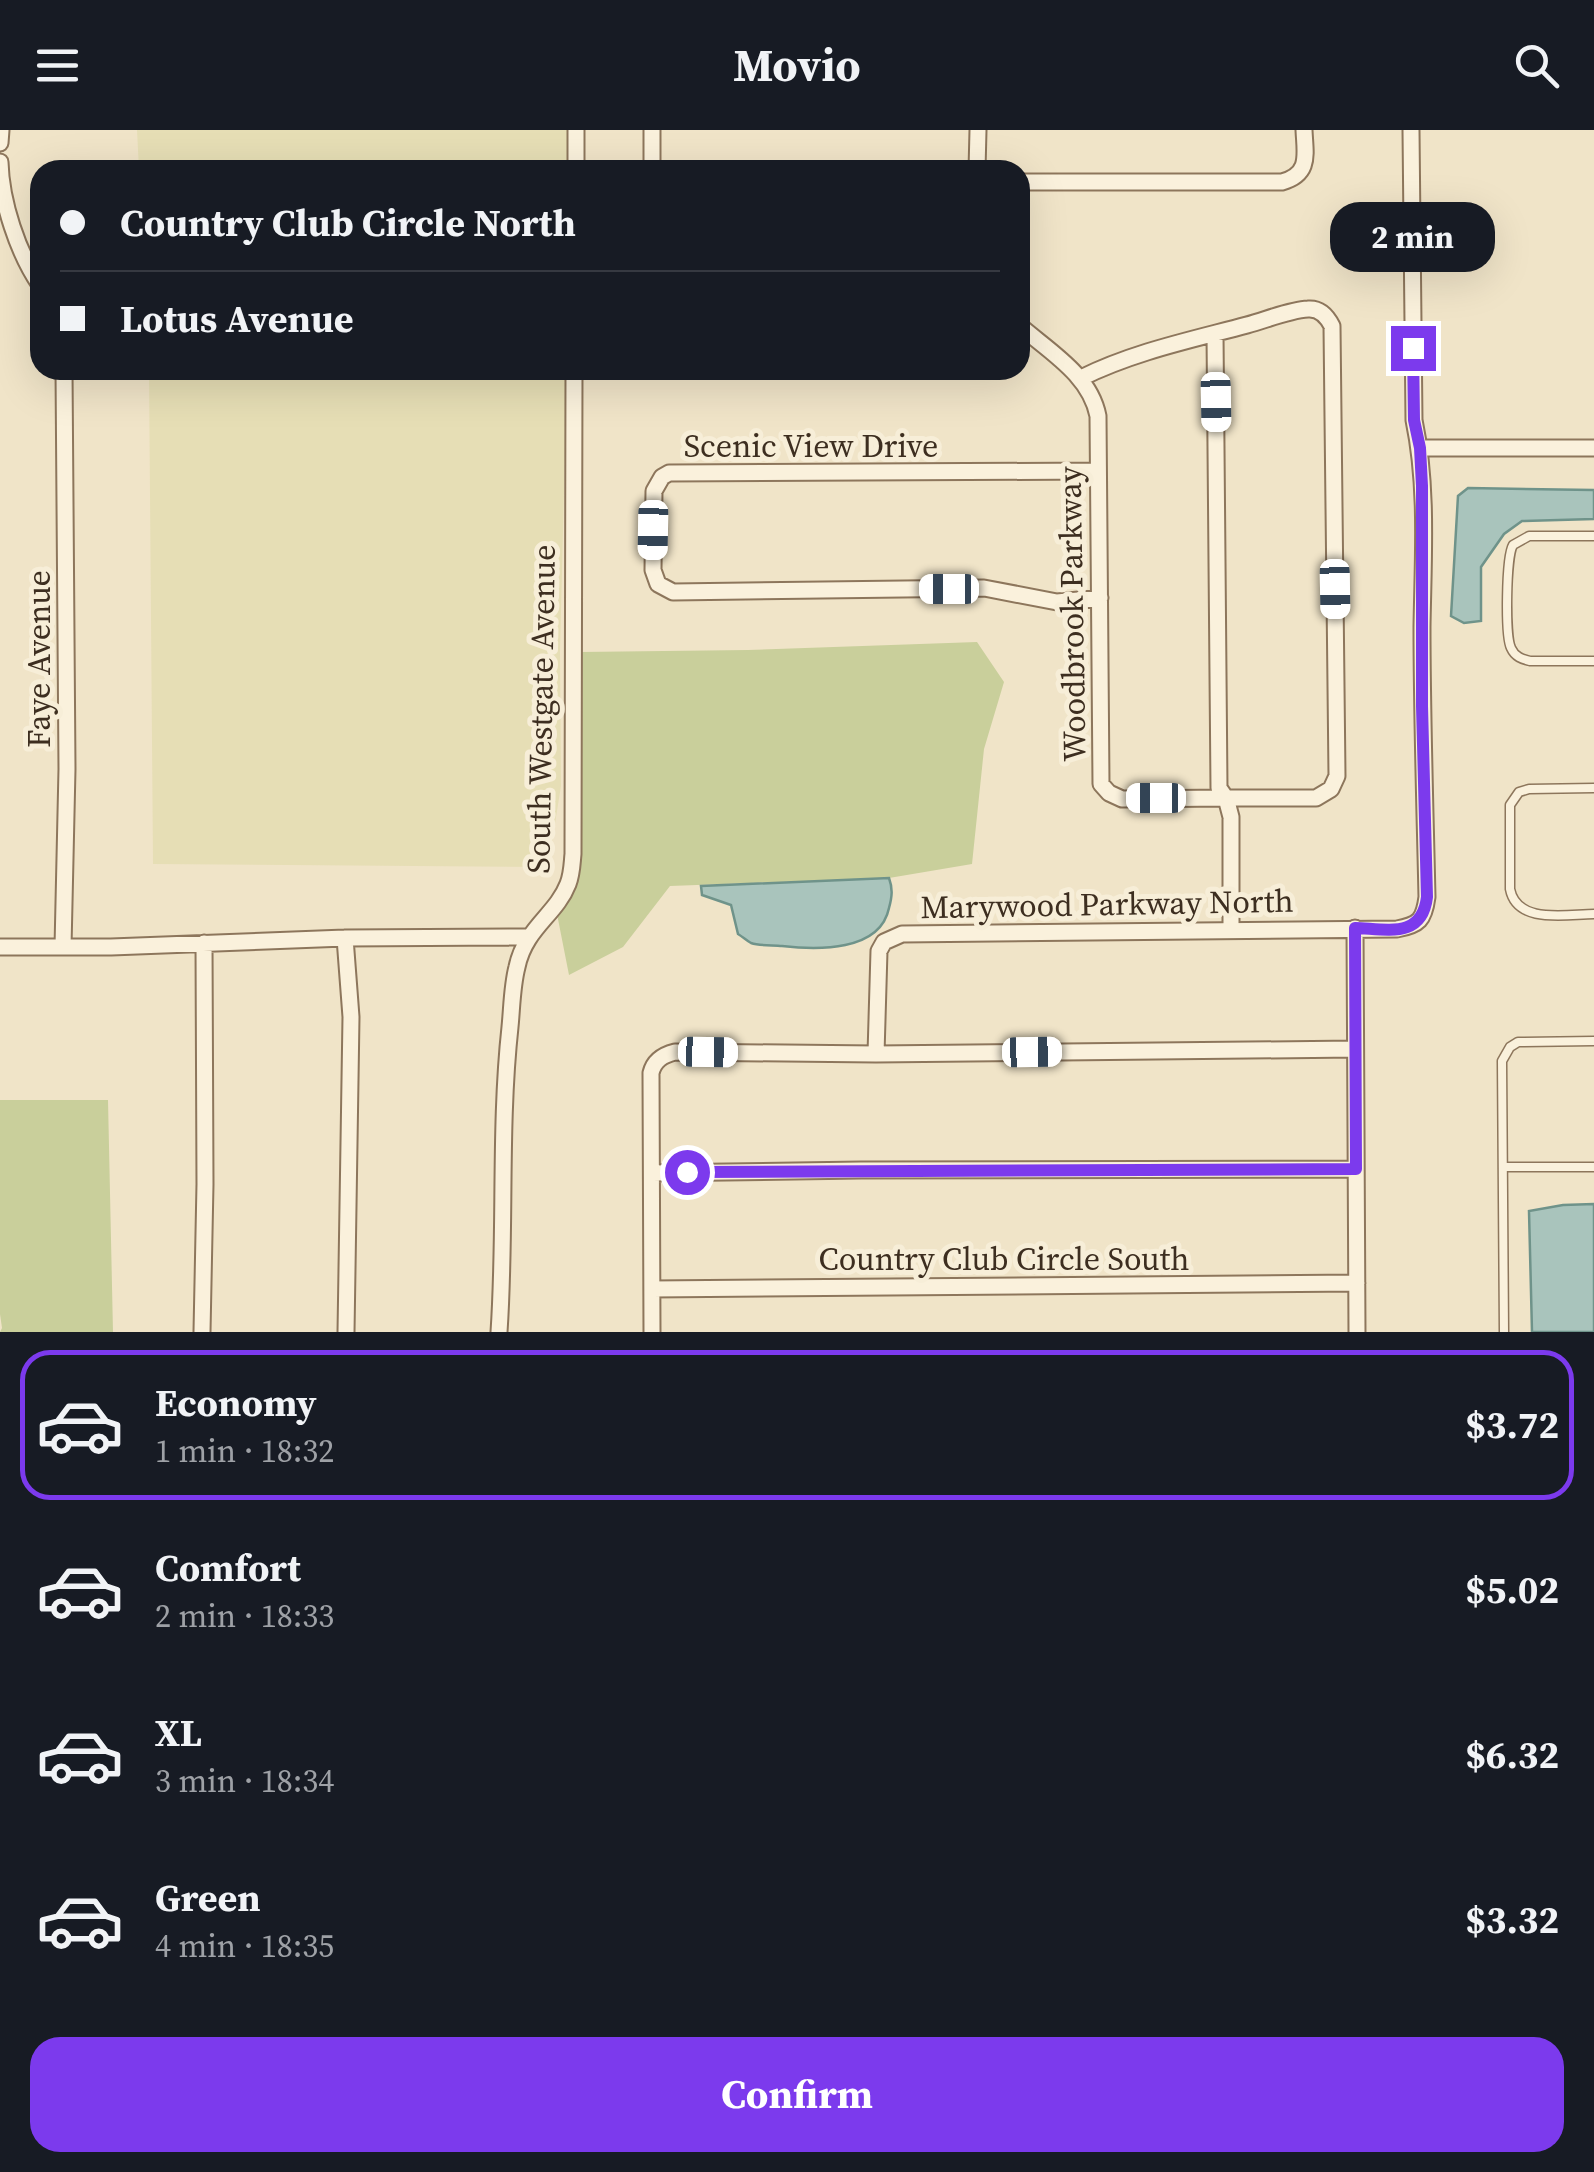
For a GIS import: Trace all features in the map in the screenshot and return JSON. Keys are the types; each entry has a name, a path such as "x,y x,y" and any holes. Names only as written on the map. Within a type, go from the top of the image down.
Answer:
{"street":[{"path":"0,144 1,130"},
{"path":"576,130 576,160"},
{"path":"652,130 652,160"},
{"path":"978,130 978,160"},
{"path":"1030,182 1282,182 1297,176 1305,162 1304,130"},
{"path":"1410,130 1414,420 1420,448 1594,448"},
{"path":"0,162 1,183 30,271"},
{"name":"Woodbrook Parkway","path":"1306,309 1322,312 1332,326 1337,776 1330,789 1316,798 1122,799 1109,794 1101,784 1098,416 1092,394 1082,378 1107,365 1215,334 1306,309"},
{"path":"1030,334 1082,378"},
{"path":"1215,334 1220,788 1231,816 1231,930"},
{"name":"Faye Avenue","path":"63,947 64,380"},
{"name":"South Westgate Avenue","path":"499,1332 505,1072 516,967 529,936 567,887 573,854 574,380"},
{"name":"Marywood Parkway North","path":"876,1054 879,952 884,942 902,934 1397,929 1420,920 1427,898 1420,448"},
{"name":"Scenic View Drive","path":"1098,471 669,473 654,491 652,570 658,584 673,592 984,588 1057,602 1100,598"},
{"path":"1355,928 1357,1332"},
{"path":"0,947 529,936"},
{"path":"345,938 351,1017 346,1332"},
{"path":"202,1332 204,943"},
{"path":"652,1332 652,1073 653,1065 662,1056 675,1052 1356,1049"},
{"path":"652,1172 1356,1169"},
{"name":"Country Club Circle South","path":"652,1289 1357,1283"}],"lane":[{"path":"1594,536 1529,536 1513,544 1508,560 1508,638 1514,654 1530,662 1594,661"},
{"path":"1594,788 1529,789 1520,792 1510,805 1510,890 1517,907 1536,914 1594,914"},
{"path":"1504,1332 1502,1061 1518,1042 1594,1041"},
{"path":"1503,1167 1594,1167"}],"shaded area":[{"path":"137,130 569,130 569,160 138,160"},
{"path":"149,380 567,380 561,786 548,867 153,864"}],"green space":[{"path":"977,642 1004,682 984,749 972,864 889,878 670,886 623,947 569,975 557,914 574,890 580,855 580,652"},
{"path":"0,1100 108,1100 113,1332 0,1332"}],"water":[{"path":"1468,488 1594,490 1594,519 1522,521 1504,534 1481,567 1481,621 1464,623 1451,616 1458,496"},
{"path":"889,878 891,897 883,922 860,940 829,947 751,943 738,934 731,905 702,895 701,886"},
{"path":"1594,1204 1594,1332 1532,1332 1529,1211"}],"route":[{"path":"687,1172 1356,1169 1355,928 1412,926 1426,909 1427,897 1422,486 1414,420 1413,348"}]}
